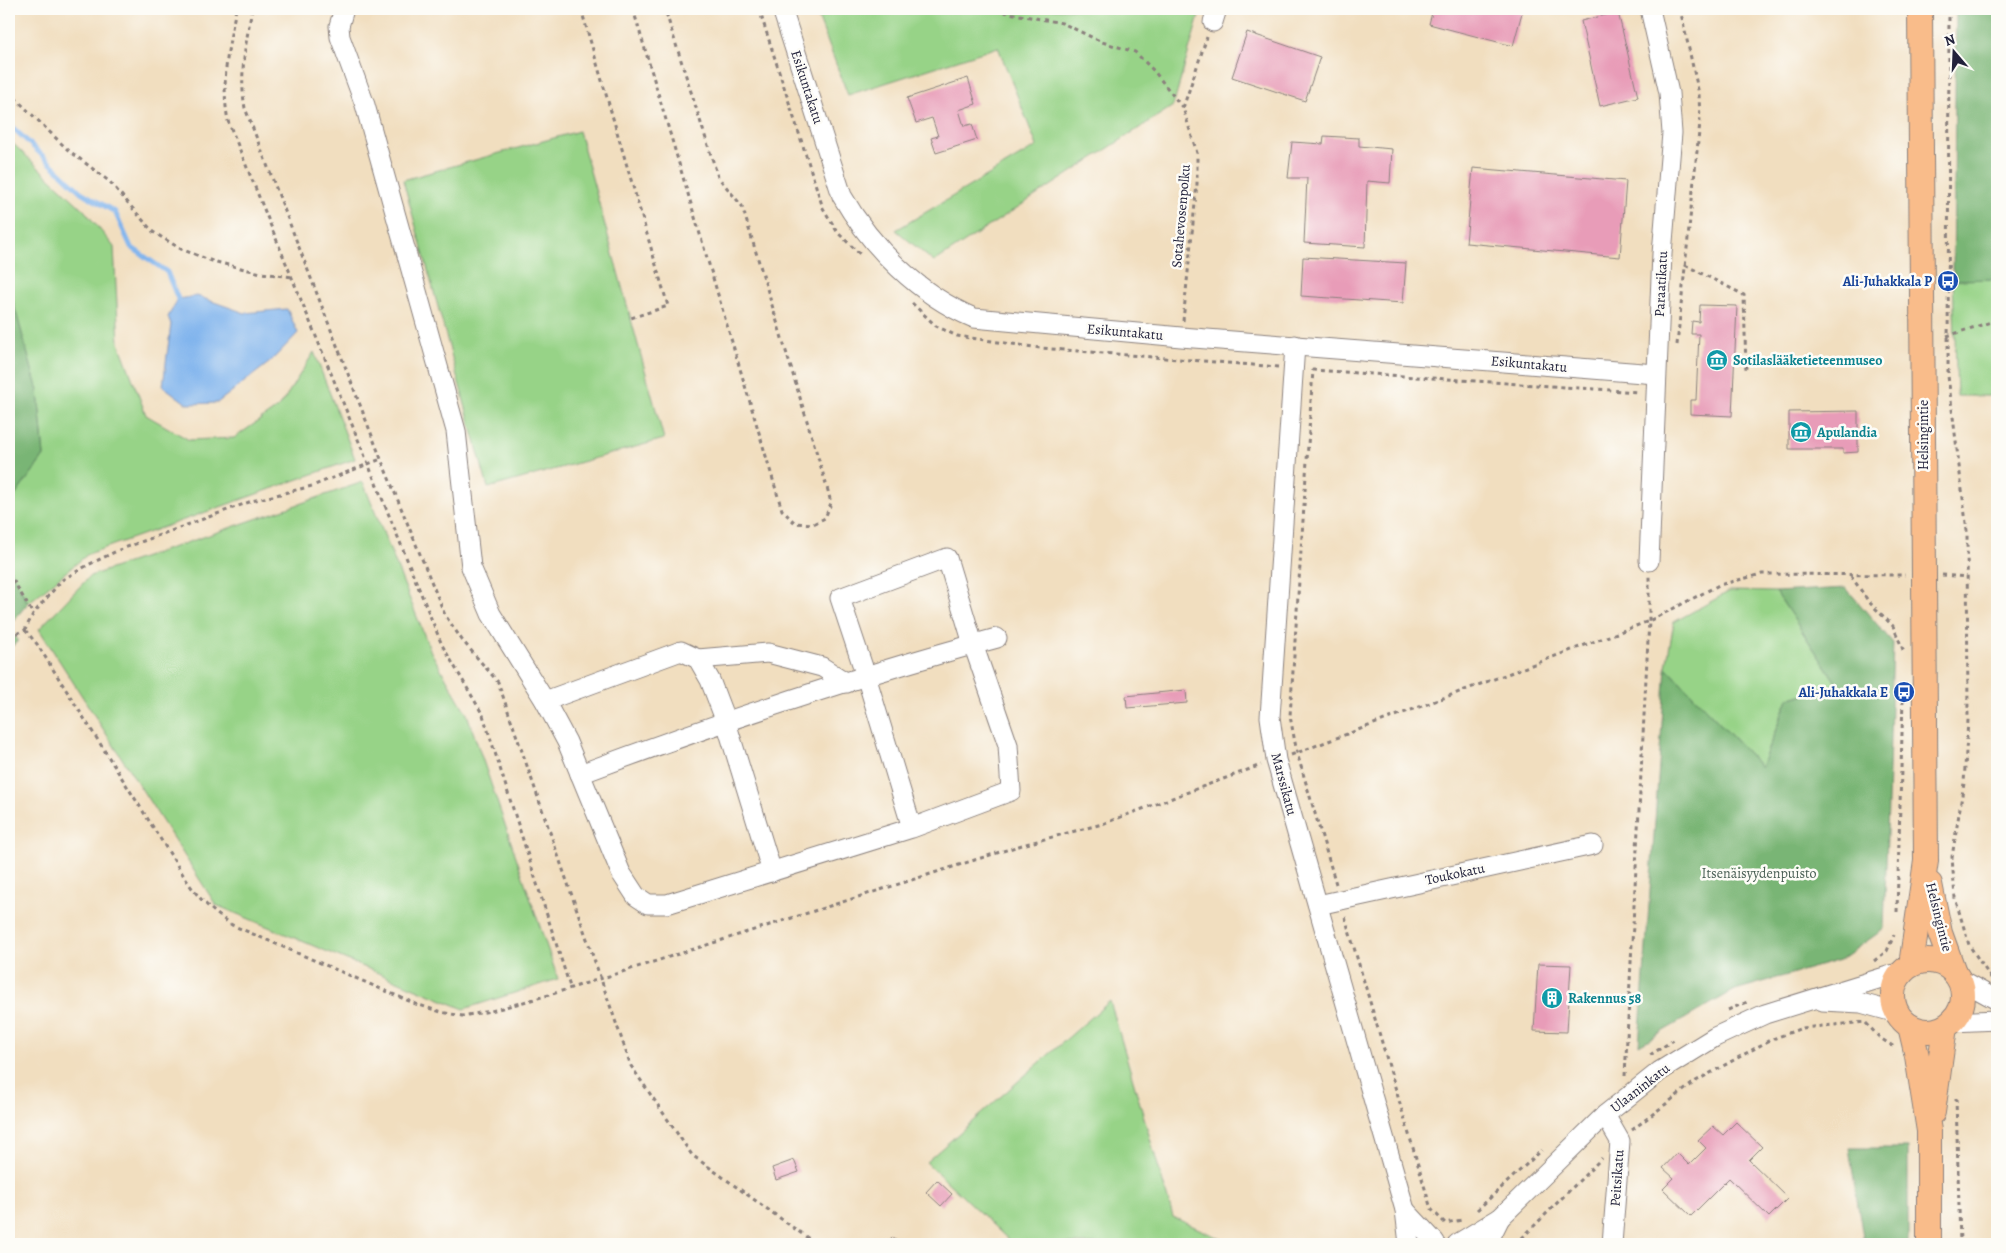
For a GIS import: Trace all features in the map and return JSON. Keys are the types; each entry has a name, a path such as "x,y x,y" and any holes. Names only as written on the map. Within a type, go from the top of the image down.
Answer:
{"main road":[{"name":"Helsingintie","path":"1907,968 1926,861 1920,9"},
{"name":"Helsingintie","path":"1926,861 1940,933 1956,976"},
{"path":"1929,1131 1949,1025 1962,1006 1962,988 1956,976 1938,962 1920,962 1907,968 1898,978 1893,995 1917,1056 1929,1131 1929,1244"},
{"path":"1903,1020 1927,1032 1949,1025"}],"street":[{"path":"344,9 339,26 340,37 365,104 456,431 471,567 492,614 545,701 567,742 620,873 636,896 648,904 667,904 912,828 1011,792 1008,745 973,644 947,558 840,598 866,676 912,828"},
{"name":"Esikuntakatu","path":"782,9 842,196 858,224 921,289 951,308 974,318 1181,338 1295,345 1656,374"},
{"name":"Paraatikatu","path":"1649,561 1656,374 1654,297 1672,133 1669,93 1650,9"},
{"name":"Marssikatu","path":"1295,345 1270,717 1276,760 1405,1210 1409,1244"},
{"path":"580,774 726,722 866,676 997,638"},
{"path":"545,701 681,651 698,659 768,653 822,666 847,683"},
{"path":"698,659 710,680 726,722 772,872"},
{"name":"Toukokatu","path":"1318,904 1593,845"},
{"name":"Ulaaninkatu","path":"1500,1218 1605,1115 1660,1071 1715,1037 1765,1014 1808,1000 1861,994 1907,968"},
{"path":"1956,976 1994,998"},
{"name":"Ulaaninkatu","path":"1861,994 1903,1020"},
{"path":"1949,1025 1997,1020"},
{"name":"Peitsikatu","path":"1605,1115 1620,1140 1612,1244"},
{"path":"1405,1210 1438,1244"},
{"path":"1456,1244 1500,1218"},
{"path":"1487,1244 1500,1218"}],"path":[{"path":"236,9 225,68 224,100 228,121 442,646 483,715 570,987"},
{"path":"252,9 242,68 241,87 246,108 381,460 445,615 462,640 498,682 631,1066 692,1155 816,1244"},
{"path":"581,9 668,306 631,318"},
{"path":"633,9 782,510 795,523 813,524 825,518 831,503 827,487 742,206 718,177 667,16 668,9"},
{"path":"759,9 823,208 838,233 866,260"},
{"name":"Sotahevosenpolku","path":"988,9 1062,23 1102,42 1135,52 1154,71 1182,108 1197,153 1197,184 1179,359"},
{"path":"1677,348 1700,122 1698,94 1680,9"},
{"path":"1949,9 1947,336 1951,414 1967,531 1968,720 1964,783 1952,857 1955,898 1969,945 1991,976 1994,998"},
{"path":"1182,108 1215,16"},
{"path":"9,92 67,149 110,182 153,232 181,249 212,261 261,273 293,277"},
{"path":"1685,265 1744,294 1746,371"},
{"path":"908,300 936,326 957,336 1040,348 1313,370 1655,394"},
{"path":"1947,336 1997,320"},
{"path":"1313,370 1290,716 1297,753 1431,1209"},
{"path":"9,637 25,630 33,614 62,580 119,550 252,501 312,486 381,460"},
{"path":"1625,1076 1649,621 1649,561"},
{"path":"9,573 33,614"},
{"path":"1933,575 1967,576"},
{"path":"1850,576 1869,602 1894,626 1905,655"},
{"path":"1897,918 1904,692"},
{"path":"1897,928 1887,951 1863,970 1861,994 1865,1022 1880,1038 1903,1053 1917,1056"},
{"path":"1516,1244 1620,1140 1696,1082 1770,1040 1802,1028 1865,1022"},
{"path":"1956,1090 1960,1244"}],"green space":[{"path":"815,9 1201,9 1173,106 934,262 896,230 1037,146 998,47 848,95"},
{"path":"1956,9 1997,9 1997,279 1953,280"},
{"path":"579,131 664,439 488,488 403,180"},
{"path":"9,140 84,210 114,247 119,343 146,415 189,440 234,438 280,406 314,352 355,459 88,554 28,603 9,568 9,504 44,456 38,391 9,287"},
{"path":"1997,279 1997,396 1957,396 1953,280"},
{"path":"9,287 38,391 44,456 9,504"},
{"path":"363,482 431,652 467,714 558,979 464,1009 216,905 39,629 90,576"},
{"path":"9,568 28,603 9,626"},
{"name":"Itsenäisyydenpuisto","path":"1846,588 1893,643 1884,929 1840,960 1735,990 1639,1045 1666,667 1761,767 1788,699 1837,684 1776,592"},
{"path":"1730,591 1776,592 1837,684 1788,699 1761,767 1666,667 1674,622"},
{"path":"9,626 18,641 9,649"},
{"path":"1110,1001 1173,1217 1232,1244 1013,1244 926,1162"},
{"path":"1849,1148 1908,1148 1908,1244 1864,1244"}],"water":[{"path":"197,296 245,313 287,309 298,333 270,362 217,403 187,404 163,386 171,324 168,317 178,299"}],"building":[{"path":"1433,9 1523,9 1513,46 1429,24"},
{"path":"1618,12 1638,97 1600,106 1581,21"},
{"path":"1247,32 1320,57 1305,101 1232,77"},
{"path":"968,78 976,104 959,110 964,126 972,124 977,140 936,153 931,138 938,136 932,118 916,123 907,98"},
{"path":"1324,136 1359,138 1359,146 1392,149 1390,183 1367,181 1365,247 1304,243 1307,178 1288,178 1292,142 1323,144"},
{"path":"1473,168 1626,181 1620,257 1466,243"},
{"path":"1303,257 1406,263 1403,303 1301,296"},
{"path":"1700,305 1737,306 1732,416 1690,414 1690,400 1696,400 1699,334 1691,334 1692,321 1699,322"},
{"path":"1858,411 1858,452 1843,453 1843,449 1789,449 1789,412"},
{"path":"1186,690 1187,703 1127,708 1126,696"},
{"name":"Rakennus 58","path":"1538,964 1571,965 1567,1032 1534,1031"},
{"path":"1736,1122 1762,1147 1749,1160 1788,1198 1769,1217 1729,1178 1691,1216 1663,1189 1674,1178 1663,1168 1677,1153 1689,1165 1706,1148 1698,1140 1713,1126 1723,1135"},
{"path":"794,1160 799,1172 776,1180 772,1168"},
{"path":"937,1180 952,1194 941,1206 926,1192"},
{"path":"892,1237 901,1244 886,1244"}],"waterway":[{"path":"9,124 81,192 115,212 131,247 167,272 178,299"}],"place":[{"name":"Ali-Juhakkala P","path":"1948,281"},
{"name":"Sotilaslääketieteenmuseo","path":"1717,360"},
{"name":"Apulandia","path":"1801,432"},
{"name":"Ali-Juhakkala E","path":"1904,692"},
{"name":"Rakennus 58","path":"1552,998"}]}
